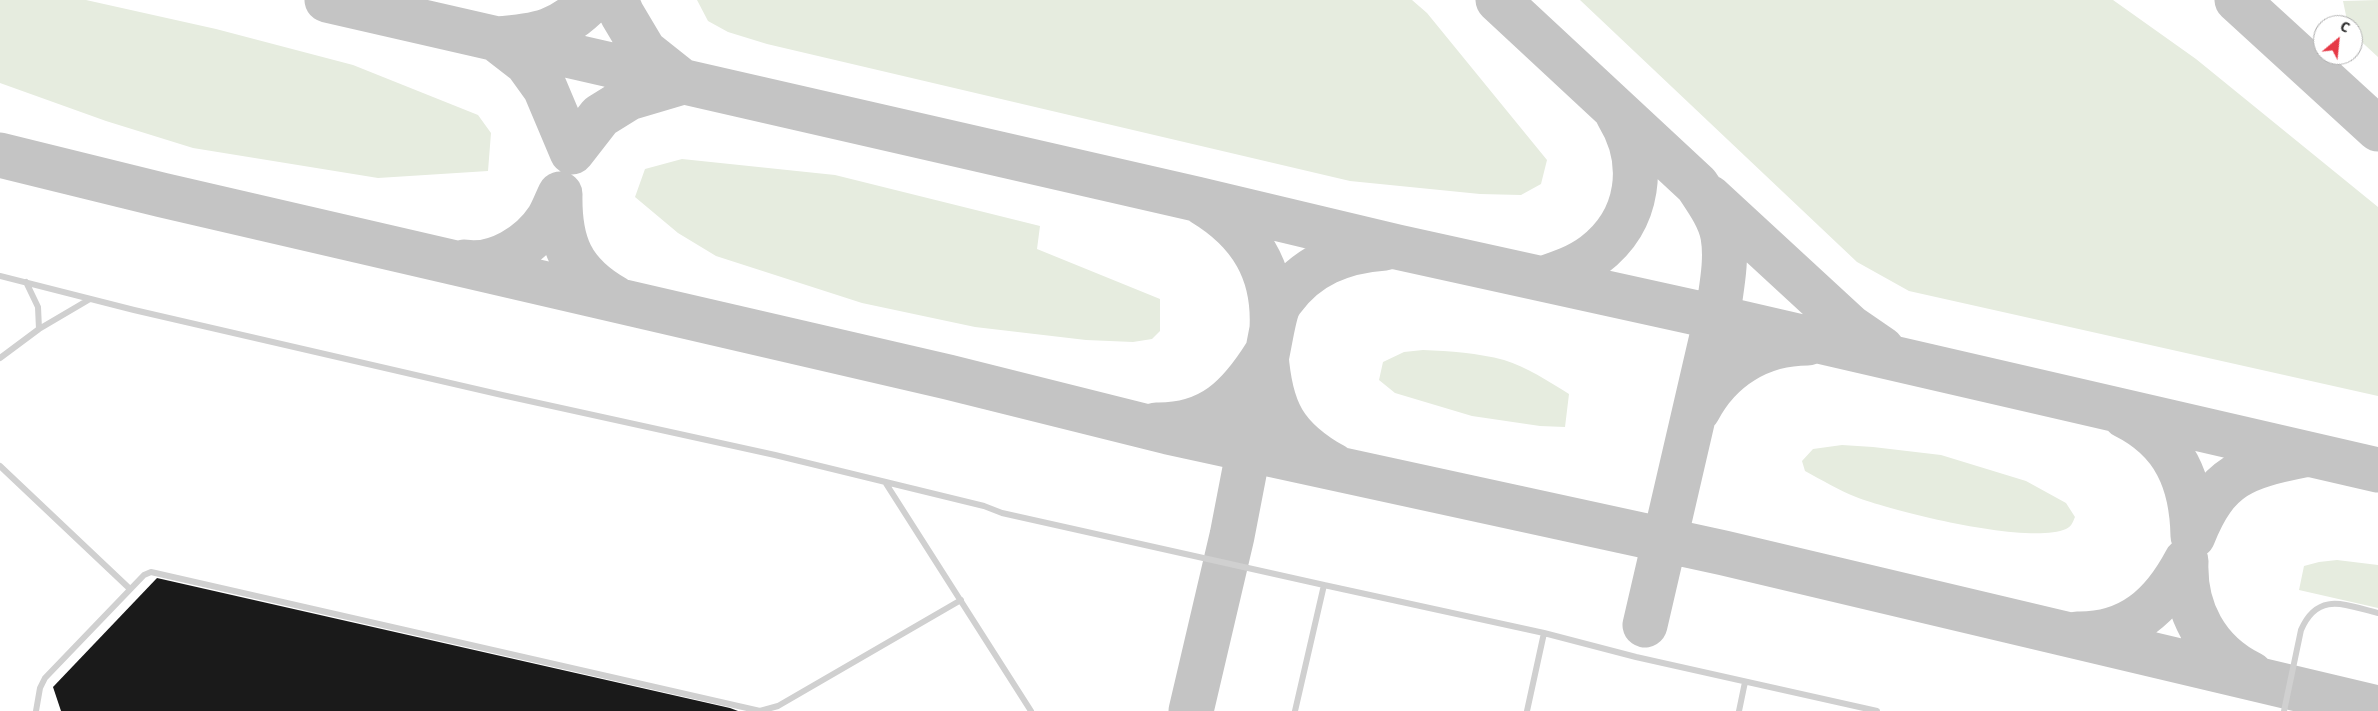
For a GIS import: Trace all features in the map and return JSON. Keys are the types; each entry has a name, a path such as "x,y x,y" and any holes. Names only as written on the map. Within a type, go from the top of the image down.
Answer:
{"lane":[{"path":"0,276 90,299 885,482 984,506 1002,513 1544,633 1636,657 1877,711"},
{"path":"26,282 38,307 39,328"},
{"path":"0,358 39,328 90,299"},
{"path":"0,466 130,589"},
{"path":"885,482 1031,711"},
{"path":"36,711 40,688 45,678 147,573 156,573 760,711 785,702 961,600"},
{"path":"1295,711 1324,585"},
{"path":"2284,711 2302,630 2307,618 2314,609 2322,605 2340,604 2378,613"},
{"path":"1527,711 1544,633"},
{"path":"1739,711 1745,682"}],"shaded area":[{"path":"0,0 86,0 216,29 353,65 478,115 491,133 488,171 378,178 193,148 106,121 0,83"},
{"path":"697,0 1412,0 1427,13 1547,160 1541,184 1521,195 1480,194 1350,181 767,44 728,32 708,21"},
{"path":"1580,0 2113,0 2196,59 2378,207 2378,396 1909,291 1857,262"},
{"path":"2378,0 2378,57 2363,43 2363,15 2346,15 2343,1"},
{"path":"682,159 835,175 1040,226 1037,249 1160,299 1160,331 1152,339 1133,342 1086,340 975,327 862,303 716,256 678,233 635,197 645,169"},
{"path":"1423,350 1464,353 1504,360 1521,366 1569,394 1565,427 1540,426 1472,416 1395,393 1379,380 1383,362 1404,352"},
{"path":"1842,445 1941,455 2026,481 2066,503 2075,517 2071,526 2066,529 2048,533 2023,533 1961,525 1900,511 1856,497 1805,471 1802,461 1813,449"},
{"path":"2337,560 2378,565 2378,608 2299,590 2304,566"}],"building":[{"path":"157,578 738,711 61,711 53,687"}],"taxiway":[{"path":"327,0 1196,199 1397,247 1715,317 2378,470"},
{"path":"592,0 581,11 559,26 537,34 496,39 527,63 545,88 572,152 600,116 629,98 683,82 644,51 616,0"},
{"path":"1498,0 1697,185 1713,209 1723,236 1723,280 1719,306 1645,625"},
{"path":"2237,0 2378,129"},
{"path":"1542,279 1562,272 1594,255 1609,241 1621,225 1629,208 1634,190 1633,152 1627,133 1618,115"},
{"path":"0,155 162,195 948,377 1168,432 1724,553 2378,708"},
{"path":"464,262 488,261 512,252 522,245 541,229 560,194 562,227 565,242 571,255 578,267 588,278 615,298"},
{"path":"1709,197 1850,327 1882,349"},
{"path":"1191,711 1232,536 1272,329 1272,308 1269,289 1257,256 1234,227 1220,214 1203,203"},
{"path":"1272,329 1280,303 1292,288 1315,269 1327,262 1355,252 1385,248"},
{"path":"1698,410 1718,382 1743,361 1758,353 1774,348 1790,344 1808,343"},
{"path":"1156,425 1175,424 1193,420 1222,406 1234,396 1266,354 1271,391 1283,420 1303,445 1334,466"},
{"path":"2125,416 2157,438 2177,465 2189,498 2193,536 2202,515 2212,499 2235,477 2265,464 2304,455"},
{"path":"2077,634 2096,633 2113,629 2142,615 2166,592 2186,561 2186,579 2189,596 2201,627 2222,654 2235,665 2251,674"}]}
